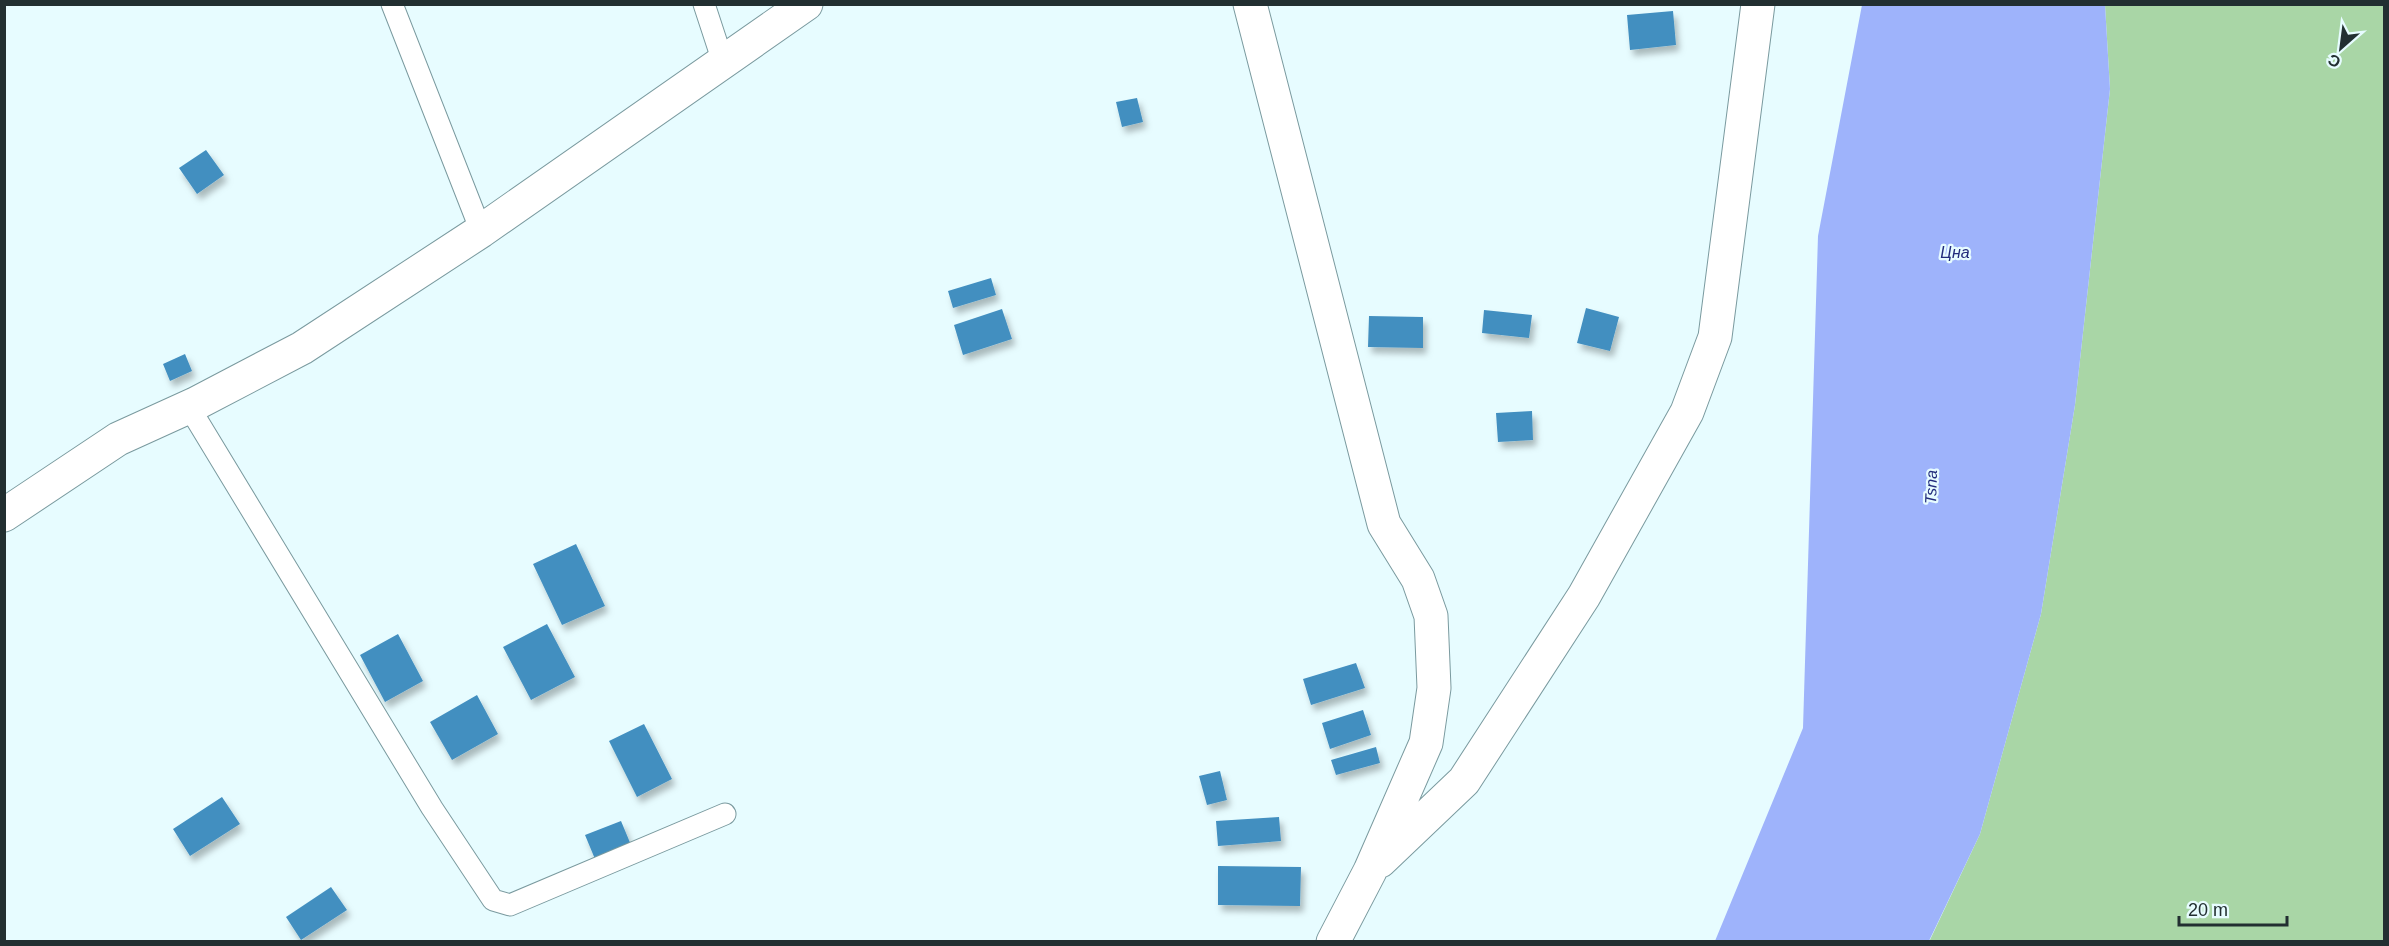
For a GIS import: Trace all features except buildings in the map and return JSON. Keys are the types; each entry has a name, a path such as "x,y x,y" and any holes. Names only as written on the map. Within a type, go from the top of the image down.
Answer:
{"street":[{"path":"4,514 118,439 189,407 302,348 481,231 806,4"},
{"path":"1250,4 1384,524 1418,579 1431,616 1434,688 1426,742 1370,871 1333,942"},
{"path":"1370,871 1464,781 1584,596 1687,412 1715,337 1758,4"}],"lane":[{"path":"392,4 481,231"},
{"path":"704,4 723,62"},
{"path":"189,407 432,808 492,900 510,904 725,814"}],"green space":[{"path":"2105,5 2384,5 2384,941 1929,942 1980,834 2041,614 2075,405 2110,89"}],"water":[{"name":"Цна","path":"1862,5 2105,5 2110,89 2075,405 2041,614 1980,834 1929,941 1715,941 1803,728 1818,236"}],"water label":[{"name":"Tsna","path":"1931,487"}]}
